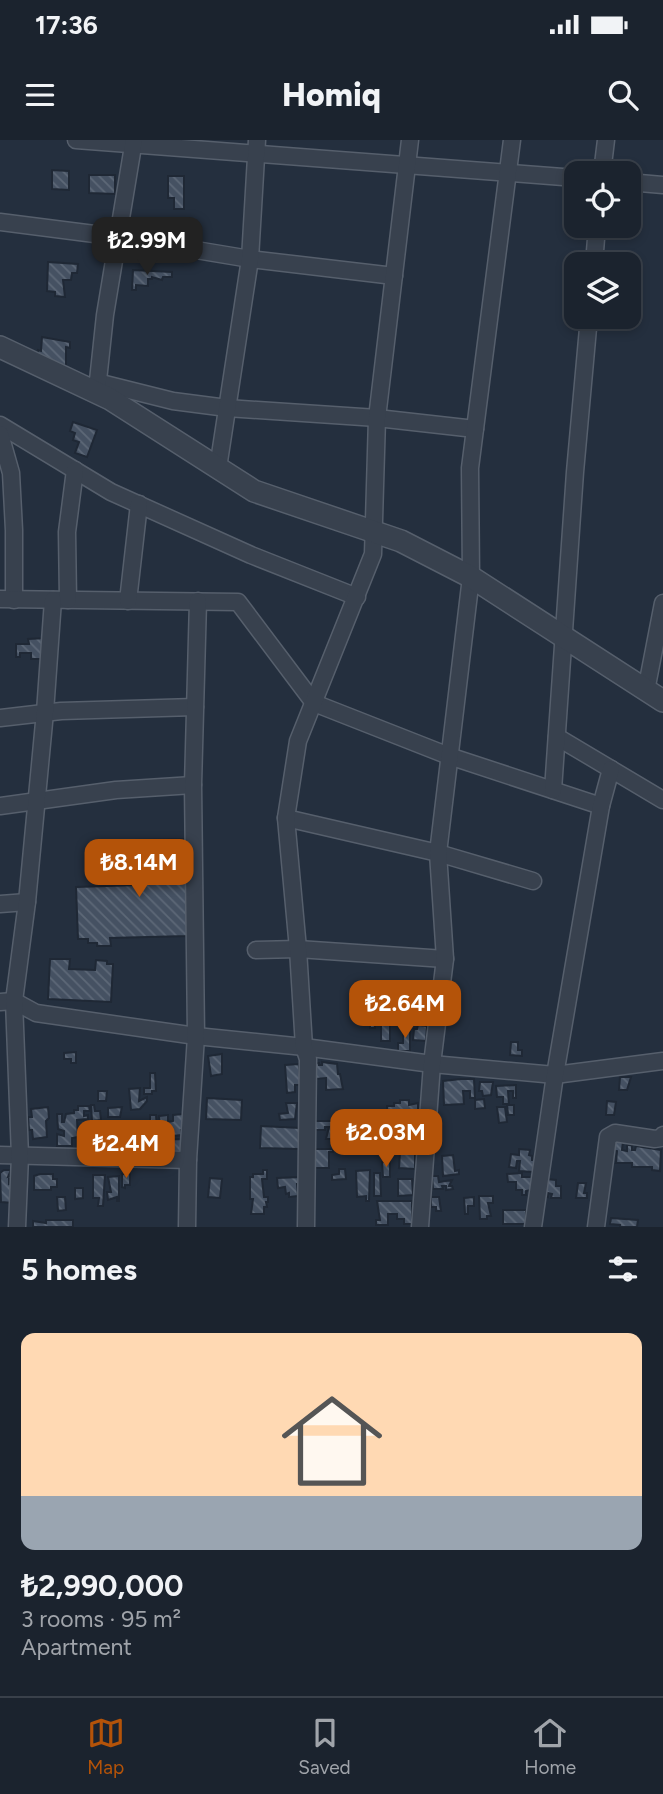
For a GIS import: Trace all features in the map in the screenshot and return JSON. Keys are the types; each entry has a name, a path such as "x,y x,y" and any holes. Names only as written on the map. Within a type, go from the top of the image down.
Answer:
{"street":[{"path":"76,140 256,147 407,165 564,177"},
{"path":"306,1227 308,1059 304,1047 286,818 299,741 373,554 377,418 410,140"},
{"path":"421,1227 432,1065 445,959 438,853 471,576 470,468 512,140"},
{"path":"603,161 606,140"},
{"path":"97,388 105,315 134,142"},
{"path":"218,468 250,259 256,147"},
{"path":"641,183 663,186"},
{"path":"0,222 118,237 250,259 394,276"},
{"path":"553,790 588,329"},
{"path":"0,347 97,388 254,491 401,541 471,576 654,696 663,603"},
{"path":"97,388 227,408 377,418 475,429"},
{"path":"0,425 111,492 251,555 357,597"},
{"path":"0,434 14,530 7,599 238,602 314,703 449,757 601,806"},
{"path":"17,1227 20,1156 7,1002 27,902 75,470"},
{"path":"128,601 139,505"},
{"path":"187,1227 188,1160 196,1036 194,785 198,601"},
{"path":"0,718 46,712 195,707"},
{"path":"557,737 663,800"},
{"path":"533,1227 555,1075 601,806 611,769"},
{"path":"0,806 116,790 194,785"},
{"path":"286,818 438,853 533,881"},
{"path":"0,904 27,902"},
{"path":"256,950 298,949 445,959"},
{"path":"7,1002 36,1013 432,1065 555,1075 663,1061"},
{"path":"596,1227 608,1137 615,1133 655,1139 663,1135"},
{"path":"0,1155 188,1160"}],"building":[{"path":"52,170 69,171 69,190 52,189"},
{"path":"89,175 115,175 115,194 89,193"},
{"path":"168,176 184,176 184,209 174,209 174,198 168,198"},
{"path":"48,262 78,264 77,273 72,273 71,280 63,280 65,297 55,296 55,292 47,291"},
{"path":"133,270 172,272 172,277 163,277 162,280 152,277 148,279 148,286 136,285 136,290 132,290"},
{"path":"42,337 70,342 70,348 66,347 66,370 37,363"},
{"path":"73,422 97,430 87,457 75,453 79,442 73,440 75,433 70,431"},
{"path":"46,638 43,659 31,659 31,653 20,653 20,657 16,657 16,644 29,644 28,639"},
{"path":"184,839 184,852 166,853 166,866 169,865 169,860 186,860 188,936 110,938 111,946 97,946 97,943 88,943 88,939 78,939 76,887 137,885 136,840"},
{"path":"50,959 70,959 69,969 95,970 96,960 113,964 111,1002 48,999"},
{"path":"370,1013 390,1013 390,1041 381,1041 381,1023 375,1023 375,1028 370,1028"},
{"path":"403,1025 410,1025 410,1051 398,1051 398,1043 403,1043"},
{"path":"418,1025 427,1026 426,1041 413,1040 414,1029 417,1029"},
{"path":"511,1042 518,1042 518,1050 522,1050 522,1056 510,1055"},
{"path":"76,1052 76,1063 71,1063 71,1059 64,1059 64,1053"},
{"path":"222,1054 222,1074 211,1076 208,1056"},
{"path":"322,1062 337,1064 343,1089 326,1090 326,1078 315,1079 314,1063 322,1065"},
{"path":"299,1064 301,1085 295,1085 295,1092 287,1093 285,1065"},
{"path":"150,1073 155,1073 156,1091 144,1094 144,1088 150,1088"},
{"path":"620,1077 631,1077 627,1090 619,1090"},
{"path":"474,1079 475,1098 470,1098 470,1091 463,1091 464,1104 444,1105 443,1081"},
{"path":"480,1082 493,1082 491,1095 483,1096 482,1091 479,1091"},
{"path":"516,1085 516,1098 513,1098 513,1091 508,1091 509,1105 514,1105 514,1115 508,1115 503,1097 497,1097 496,1086"},
{"path":"140,1088 139,1101 147,1097 147,1101 140,1109 131,1110 129,1089"},
{"path":"98,1091 107,1091 106,1101 98,1101"},
{"path":"207,1098 242,1100 241,1120 206,1119"},
{"path":"484,1099 485,1108 475,1109 475,1100"},
{"path":"400,1100 409,1100 409,1105 418,1103 418,1124 412,1123 412,1118 406,1118 406,1111 394,1111 394,1124 387,1124 387,1106 394,1106 394,1103 400,1103"},
{"path":"607,1101 616,1102 614,1115 606,1115"},
{"path":"286,1103 297,1103 295,1119 280,1120 279,1114 288,1113"},
{"path":"91,1105 94,1105 95,1111 100,1111 101,1120 92,1121"},
{"path":"78,1106 89,1106 90,1111 84,1111 84,1116 88,1115 88,1119 77,1120 78,1137 72,1138 72,1146 57,1146 57,1134 64,1136 64,1131 58,1129 57,1114 62,1114 64,1122 66,1114 74,1113"},
{"path":"48,1107 47,1137 33,1139 28,1117 32,1117 31,1109"},
{"path":"122,1107 120,1117 108,1117 108,1108"},
{"path":"497,1107 505,1107 507,1122 499,1123"},
{"path":"183,1114 182,1135 161,1137 159,1116 168,1115 168,1122 173,1121 173,1115"},
{"path":"150,1115 156,1115 157,1129 144,1133 144,1125 150,1125"},
{"path":"398,1120 411,1120 410,1131 398,1130"},
{"path":"314,1121 343,1121 344,1127 348,1127 350,1131 350,1142 343,1142 341,1131 332,1133 332,1139 326,1139 329,1127 325,1127 325,1130 314,1130"},
{"path":"107,1122 114,1122 116,1138 119,1138 119,1130 124,1130 124,1141 99,1142 99,1125 110,1128"},
{"path":"261,1126 300,1128 299,1149 260,1148"},
{"path":"154,1134 157,1134 157,1140 181,1139 181,1151 159,1152 158,1145 155,1145 156,1150 143,1150 143,1145 152,1145"},
{"path":"609,1141 623,1141 622,1150 627,1151 627,1145 632,1145 632,1150 635,1150 636,1146 661,1150 660,1171 652,1170 652,1167 632,1167 632,1163 616,1163 617,1151 609,1150"},
{"path":"314,1149 333,1149 333,1152 329,1152 329,1168 314,1168"},
{"path":"519,1149 530,1150 529,1155 535,1160 533,1172 519,1171 520,1161 517,1161 516,1168 509,1167 511,1154 519,1155"},
{"path":"406,1150 415,1151 415,1169 399,1168 400,1153 406,1153"},
{"path":"453,1155 455,1171 459,1170 459,1174 443,1176 442,1156"},
{"path":"382,1162 390,1162 390,1177 383,1177"},
{"path":"339,1169 345,1169 346,1179 332,1180 332,1175 339,1174"},
{"path":"11,1170 8,1177 14,1176 14,1179 9,1179 9,1184 13,1183 13,1203 1,1202 0,1173"},
{"path":"263,1170 267,1170 267,1179 262,1179 264,1197 268,1197 267,1207 264,1207 264,1214 251,1214 253,1199 250,1199 250,1177 253,1177 253,1174 263,1174"},
{"path":"370,1170 369,1201 366,1201 366,1196 357,1197 356,1171"},
{"path":"374,1173 380,1173 381,1196 374,1196"},
{"path":"522,1173 522,1177 532,1177 531,1190 526,1191 526,1195 522,1195 522,1190 516,1190 516,1182 508,1182 507,1174"},
{"path":"53,1174 53,1179 57,1179 57,1187 51,1187 51,1190 34,1190 34,1176"},
{"path":"122,1174 130,1174 130,1185 125,1185 125,1188 122,1187"},
{"path":"93,1175 105,1175 103,1206 98,1206 99,1198 93,1198"},
{"path":"119,1176 119,1201 117,1197 108,1200 107,1192 111,1192 108,1177"},
{"path":"432,1176 438,1176 439,1182 452,1180 449,1186 453,1189 446,1190 446,1186 442,1186 443,1189 433,1189"},
{"path":"301,1177 301,1184 297,1184 298,1196 289,1197 285,1187 278,1188 277,1178"},
{"path":"210,1178 222,1179 220,1198 208,1197"},
{"path":"398,1179 412,1179 413,1195 398,1196"},
{"path":"546,1179 556,1180 556,1186 561,1186 561,1198 551,1198 552,1194 548,1193 548,1197 542,1196"},
{"path":"578,1183 586,1183 584,1193 587,1193 587,1198 576,1198"},
{"path":"75,1188 83,1188 83,1198 75,1199"},
{"path":"479,1196 493,1196 493,1203 488,1203 491,1216 487,1216 487,1219 480,1219"},
{"path":"57,1197 65,1197 66,1210 58,1211"},
{"path":"431,1197 439,1197 441,1211 431,1207"},
{"path":"474,1197 474,1206 468,1206 468,1214 465,1214 464,1198"},
{"path":"377,1201 412,1201 412,1224 404,1224 404,1219 397,1219 397,1214 388,1214 388,1225 376,1225 376,1220 380,1220"},
{"path":"503,1210 526,1210 527,1224 503,1224"},
{"path":"611,1218 638,1220 637,1227 610,1224"},
{"path":"46,1220 73,1220 73,1227 33,1227 33,1221 46,1223"}]}
